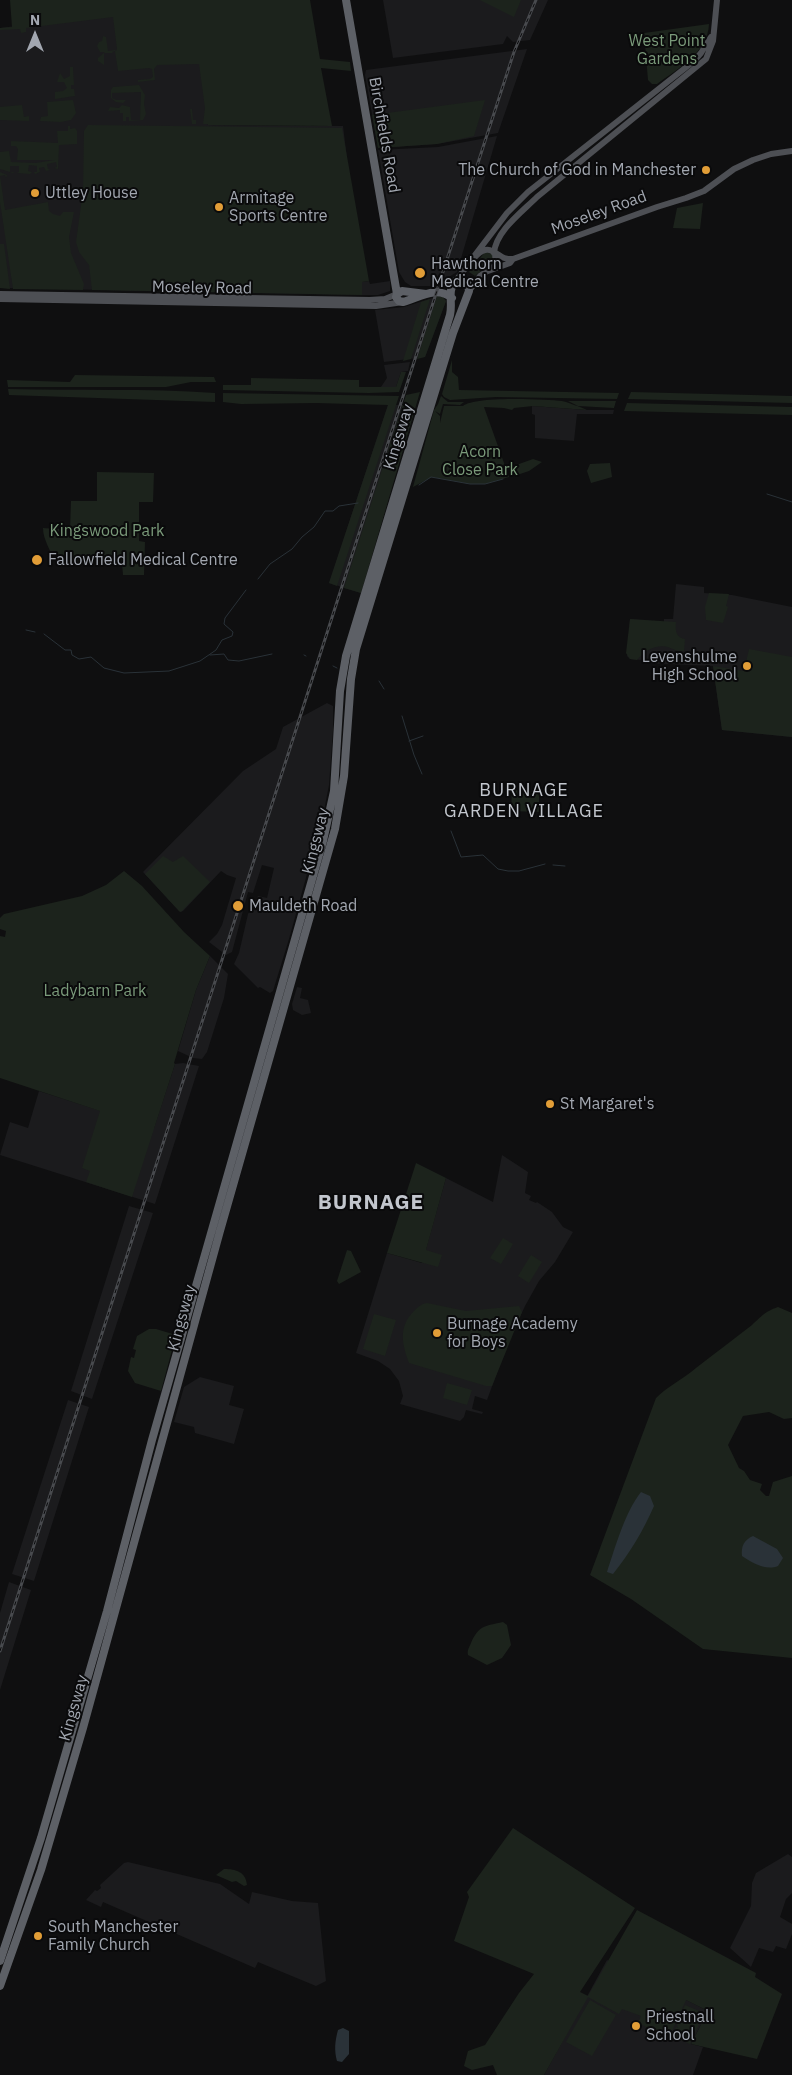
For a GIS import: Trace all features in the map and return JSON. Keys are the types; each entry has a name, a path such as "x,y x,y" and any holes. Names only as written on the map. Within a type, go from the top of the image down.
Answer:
{"highway":[{"name":"Birchfields Road","path":"346,0 394,275 400,293"},
{"path":"465,281 468,284 467,294 459,300 452,298 450,290 454,282 465,281"},
{"name":"Moseley Road","path":"403,302 454,282"},
{"name":"Moseley Road","path":"400,293 442,292 452,298"},
{"path":"400,293 407,296 403,302"},
{"name":"Kingsway","path":"0,1961 41,1838 107,1611 152,1440 323,841 334,792 340,691 346,656 429,400 437,386 467,294"},
{"name":"Kingsway","path":"338,729 350,664 429,400 428,389 450,315 452,298"},
{"name":"Kingsway","path":"30,1892 44,1845 51,1840 64,1787 84,1728 335,829 344,776 351,679 356,649"},
{"path":"174,1367 183,1369"},
{"path":"41,1838 48,1833 58,1799 64,1787"},
{"path":"18,1908 30,1892"},
{"path":"0,1986 30,1892"}],"main road":[{"path":"694,60 701,57 706,59 710,52 717,0"},
{"path":"454,282 507,213 528,192 694,60 701,53 713,33"},
{"name":"Kingsway","path":"467,294 480,276 497,263 495,253 499,238 536,198 706,59"},
{"name":"Moseley Road","path":"488,271 510,263 513,259 704,191 744,164 771,154 792,151"},
{"path":"475,255 485,250 495,253 500,258 513,259"},
{"name":"Moseley Road","path":"0,294 370,300 385,299 400,293"},
{"name":"Moseley Road","path":"0,299 376,306 403,302"}],"shaded area":[{"path":"383,0 548,0 530,40 513,42 507,36 503,44 393,58"},
{"path":"116,14 201,61 208,125 343,126 362,282 369,281 370,284 390,281 390,291 378,295 362,295 0,288 0,28"},
{"path":"527,49 498,133 437,144 378,148 365,75 366,70"},
{"path":"497,136 457,272 434,286 411,286 405,282 399,272 378,150 438,147"},
{"path":"439,296 446,301 425,357 384,362 375,310 404,307"},
{"path":"410,362 408,371 401,372 396,387 381,387 387,378 384,365"},
{"path":"388,405 416,405 361,593 329,583"},
{"path":"532,406 614,410 613,414 577,414 574,441 535,438 535,415 532,414"},
{"name":"Levenshulme High School","path":"676,584 704,587 704,593 732,595 792,607 792,737 722,730 713,666 645,663 642,660 630,659 627,656 630,619 664,622 664,619 673,619"},
{"path":"327,703 333,706 333,730 329,785 323,816 289,939 273,991 270,993 260,987 258,988 234,964 239,953 248,914 258,896 267,898 274,868 262,865 253,893 248,892 232,952 226,955 209,942 222,925 236,878 221,871 180,912 143,872 243,771 276,749 283,727"},
{"path":"210,956 228,974 224,998 207,1052 202,1059 193,1058 178,1051 196,990"},
{"path":"297,987 302,988 300,998 308,1000 311,1013 302,1015 293,1010 292,1004"},
{"path":"183,1063 199,1066 155,1204 0,1155 10,1122 28,1128 39,1091 154,1128 175,1064"},
{"name":"Burnage Academy for Boys","path":"502,1155 528,1172 525,1193 531,1196 529,1200 537,1202 552,1212 563,1227 573,1232 555,1262 539,1281 525,1306 508,1343 487,1400 475,1396 472,1409 483,1412 482,1414 466,1410 464,1417 460,1421 400,1404 403,1396 399,1381 390,1369 378,1361 356,1353 387,1253 422,1263 446,1178 493,1202"},
{"path":"129,1206 153,1213 92,1399 71,1391"},
{"path":"200,1377 234,1386 229,1405 244,1409 234,1444 195,1433 194,1427 174,1422 184,1387"},
{"path":"68,1400 89,1407 34,1581 12,1574"},
{"path":"641,1492 650,1496 654,1506 641,1533 625,1558 613,1574 607,1572 625,1520"},
{"path":"753,1536 777,1549 783,1558 778,1566 764,1567 742,1556 744,1544 747,1539"},
{"path":"9,1582 31,1590 0,1690 0,1613"},
{"path":"788,1854 792,1857 792,1893 786,1899 780,1917 792,1924 792,1934 786,1949 776,1946 773,1952 759,1948 751,1967 730,1948 751,1906 752,1883 756,1873"},
{"path":"128,1862 220,1884 249,1904 252,1892 292,1901 318,1903 326,1981 316,1986 258,1962 255,1968 103,1902 101,1907 86,1900 95,1890 97,1891 101,1888 100,1885 124,1863"},
{"name":"Priestnall School","path":"607,1960 708,2011 691,2044 703,2047 693,2075 544,2075"},
{"path":"343,2028 349,2031 349,2054 342,2062 337,2061 335,2046 338,2030"}],"green space":[{"path":"10,0 310,0 320,59 350,62 351,71 321,68 332,126 203,124 205,108 199,64 157,65 154,69 155,80 138,82 138,80 153,77 152,69 118,71 115,51 113,53 104,53 104,65 98,61 98,58 105,52 100,52 97,46 102,41 103,36 106,37 108,51 115,50 116,51 117,49 113,17 26,28 26,32 21,33 20,29 0,30 0,28 12,27"},
{"path":"480,0 521,0 514,17"},
{"name":"West Point Gardens","path":"709,24 703,44 690,59 657,84 652,84 648,80 644,33"},
{"path":"70,67 73,67 74,85 71,85 71,89 74,89 75,96 55,99 55,92 63,91 67,88 64,82 57,82 60,73 64,79 70,76"},
{"path":"139,85 145,95 146,114 143,120 129,121 129,117 126,117 126,121 123,121 123,113 120,113 120,110 108,111 110,107 119,108 122,105 130,107 131,120 140,120 141,92 112,93 112,98 116,100 126,100 123,103 116,102 111,98 113,87"},
{"path":"73,100 76,113 71,120 61,122 40,121 41,117 48,116 47,102"},
{"path":"485,100 474,136 437,144 378,148 372,115"},
{"path":"22,105 24,117 29,116 29,121 0,120 0,107"},
{"path":"190,109 192,109 193,120 196,120 196,124 192,124"},
{"name":"Armitage Sports Centre","path":"88,125 342,128 369,281 362,282 362,295 92,290 89,265 79,252 76,242 83,191 84,131"},
{"path":"68,126 70,126 70,129 75,128 77,131 77,144 59,145 58,169 54,168 57,167 56,162 47,164 50,170 46,171 44,167 39,168 40,172 35,174 37,166 29,165 28,171 32,172 30,174 17,173 19,172 19,166 10,166 10,172 13,173 0,169 0,152 9,151 11,162 35,163 55,160 17,160 18,149 16,146 11,146 11,141 58,143 57,131 68,131"},
{"path":"0,172 7,175 6,178 5,175 0,176"},
{"path":"0,176 5,210 48,202 49,211 53,214 60,216 63,212 74,212 69,237 71,253 84,284 83,290 13,289 0,202"},
{"path":"703,203 700,229 673,228 677,208"},
{"path":"0,244 4,244 10,289 0,288"},
{"path":"485,252 492,254 495,260 475,276 469,272"},
{"path":"437,296 443,297 446,301 425,357 417,359"},
{"path":"430,299 411,359 403,361 421,302"},
{"path":"452,360 452,372 458,377 459,390 619,393 617,399 496,397 450,400 442,394"},
{"path":"401,372 406,372 399,392 223,390 223,385 251,385 251,378 359,380 359,387 396,387"},
{"path":"75,375 214,377 216,382 191,382 166,387 8,387 7,380 70,382"},
{"path":"8,389 215,393 215,402 9,395"},
{"path":"420,392 361,593 344,588 406,395"},
{"path":"631,392 792,396 792,403 628,399"},
{"path":"223,393 399,396 337,586 329,583 388,405 316,403 241,404 223,402"},
{"name":"Acorn Close Park","path":"441,396 448,402 464,402 460,405 443,404 440,414 435,411 440,416 440,423 444,406 463,406 495,399 562,401 587,410 533,406 514,408 512,410 484,407 509,477 485,484 470,484 432,477 413,487 434,410"},
{"path":"568,401 616,401 614,408 578,406"},
{"path":"627,403 792,407 792,415 624,411"},
{"path":"533,459 542,462 529,471 511,477 508,468"},
{"path":"610,463 612,477 591,483 587,471 590,464"},
{"name":"Kingswood Park","path":"97,472 154,473 153,502 139,502 139,541 145,542 144,575 123,575 122,563 54,561 44,537 43,528 70,530 71,501 97,501"},
{"path":"709,593 729,594 726,606 728,607 723,623 706,620 705,607"},
{"path":"630,619 676,622 677,633 685,639 684,651 659,646 647,651 637,660 630,659 626,653"},
{"path":"749,649 792,657 792,737 722,730 713,666 744,671"},
{"path":"512,790 539,791 539,812 511,811"},
{"path":"163,856 173,862 183,856 210,882 181,912 145,874"},
{"name":"Ladybarn Park","path":"124,871 142,886 184,932 210,956 196,990 175,1064 132,1197 86,1182 90,1171 82,1168 100,1111 0,1078 0,936 5,937 6,931 0,929 0,918 4,914 82,896 106,885"},
{"path":"416,1163 446,1178 426,1250 442,1255 438,1267 387,1253"},
{"path":"503,1238 513,1244 501,1264 490,1258"},
{"path":"347,1250 351,1251 361,1272 339,1284 337,1281"},
{"path":"531,1255 542,1262 529,1283 518,1276"},
{"path":"427,1303 466,1311 519,1306 522,1312 492,1386 486,1386 409,1363 403,1342 405,1323 414,1311"},
{"path":"778,1307 792,1313 792,1418 784,1419 769,1412 743,1416 728,1445 739,1468 744,1471 750,1480 762,1484 760,1490 766,1496 769,1496 773,1482 792,1476 792,1658 703,1649 631,1599 590,1575 656,1398 764,1314"},
{"path":"374,1314 396,1320 385,1356 363,1349"},
{"path":"149,1329 156,1329 176,1335 161,1391 135,1383 128,1371 131,1357 134,1358 136,1350 133,1349 137,1336"},
{"path":"447,1383 472,1390 467,1405 443,1398"},
{"path":"503,1622 507,1625 511,1645 502,1658 487,1665 468,1655 468,1650 474,1637 483,1627"},
{"path":"513,1828 635,1908 580,1992 588,1996 637,1910 756,1973 755,1977 782,1994 757,2059 691,2044 708,2011 686,2000 669,2038 638,2023 641,2016 622,2009 619,2014 588,1997 544,2075 497,2075 493,2065 472,2070 464,2066 468,2051 485,2045 519,1993 534,1974 454,1941 469,1897 467,1892"},
{"path":"224,1869 240,1872 245,1877 247,1885 244,1886 236,1881 232,1882 216,1875"},
{"path":"590,2000 616,2015 592,2056 566,2042"},
{"path":"685,2005 704,2013 700,2022 697,2023 699,2024 695,2033 693,2033 690,2044 672,2036 676,2027 678,2028 677,2025 681,2016 683,2017 681,2014"}],"waterway":[{"path":"419,485 431,477 470,484 485,484 503,479"},
{"path":"767,494 792,502"},
{"path":"258,579 270,564 292,549 314,527 325,511 333,511 339,506 358,503"},
{"path":"44,634 65,650 71,650 72,655 79,659 91,657 104,668 124,673 169,671 200,661 216,650 222,640 232,636 233,632 224,624 225,618 246,590"},
{"path":"26,630 35,632"},
{"path":"210,655 224,654 228,660 239,661 272,654"},
{"path":"333,666 337,668"},
{"path":"379,681 384,689"},
{"path":"402,716 422,774"},
{"path":"409,741 423,736"},
{"path":"451,831 461,857 483,855 498,869 508,871 519,871 545,864"},
{"path":"553,865 565,866"}],"railway":[{"path":"0,1651 486,138 514,52 536,0"}],"place":[{"name":"The Church of God in Manchester","path":"706,170"},
{"name":"Uttley House","path":"35,193"},
{"name":"Armitage Sports Centre","path":"219,207"},
{"name":"Hawthorn Medical Centre","path":"420,273"},
{"name":"Fallowfield Medical Centre","path":"37,560"},
{"name":"Levenshulme High School","path":"747,666"},
{"name":"Mauldeth Road","path":"238,906"},
{"name":"St Margaret's","path":"550,1104"},
{"name":"Burnage Academy for Boys","path":"437,1333"},
{"name":"South Manchester Family Church","path":"38,1936"},
{"name":"Priestnall School","path":"636,2026"}],"district":[{"name":"BURNAGE GARDEN VILLAGE","path":"524,801"},
{"name":"BURNAGE","path":"371,1203"}]}
